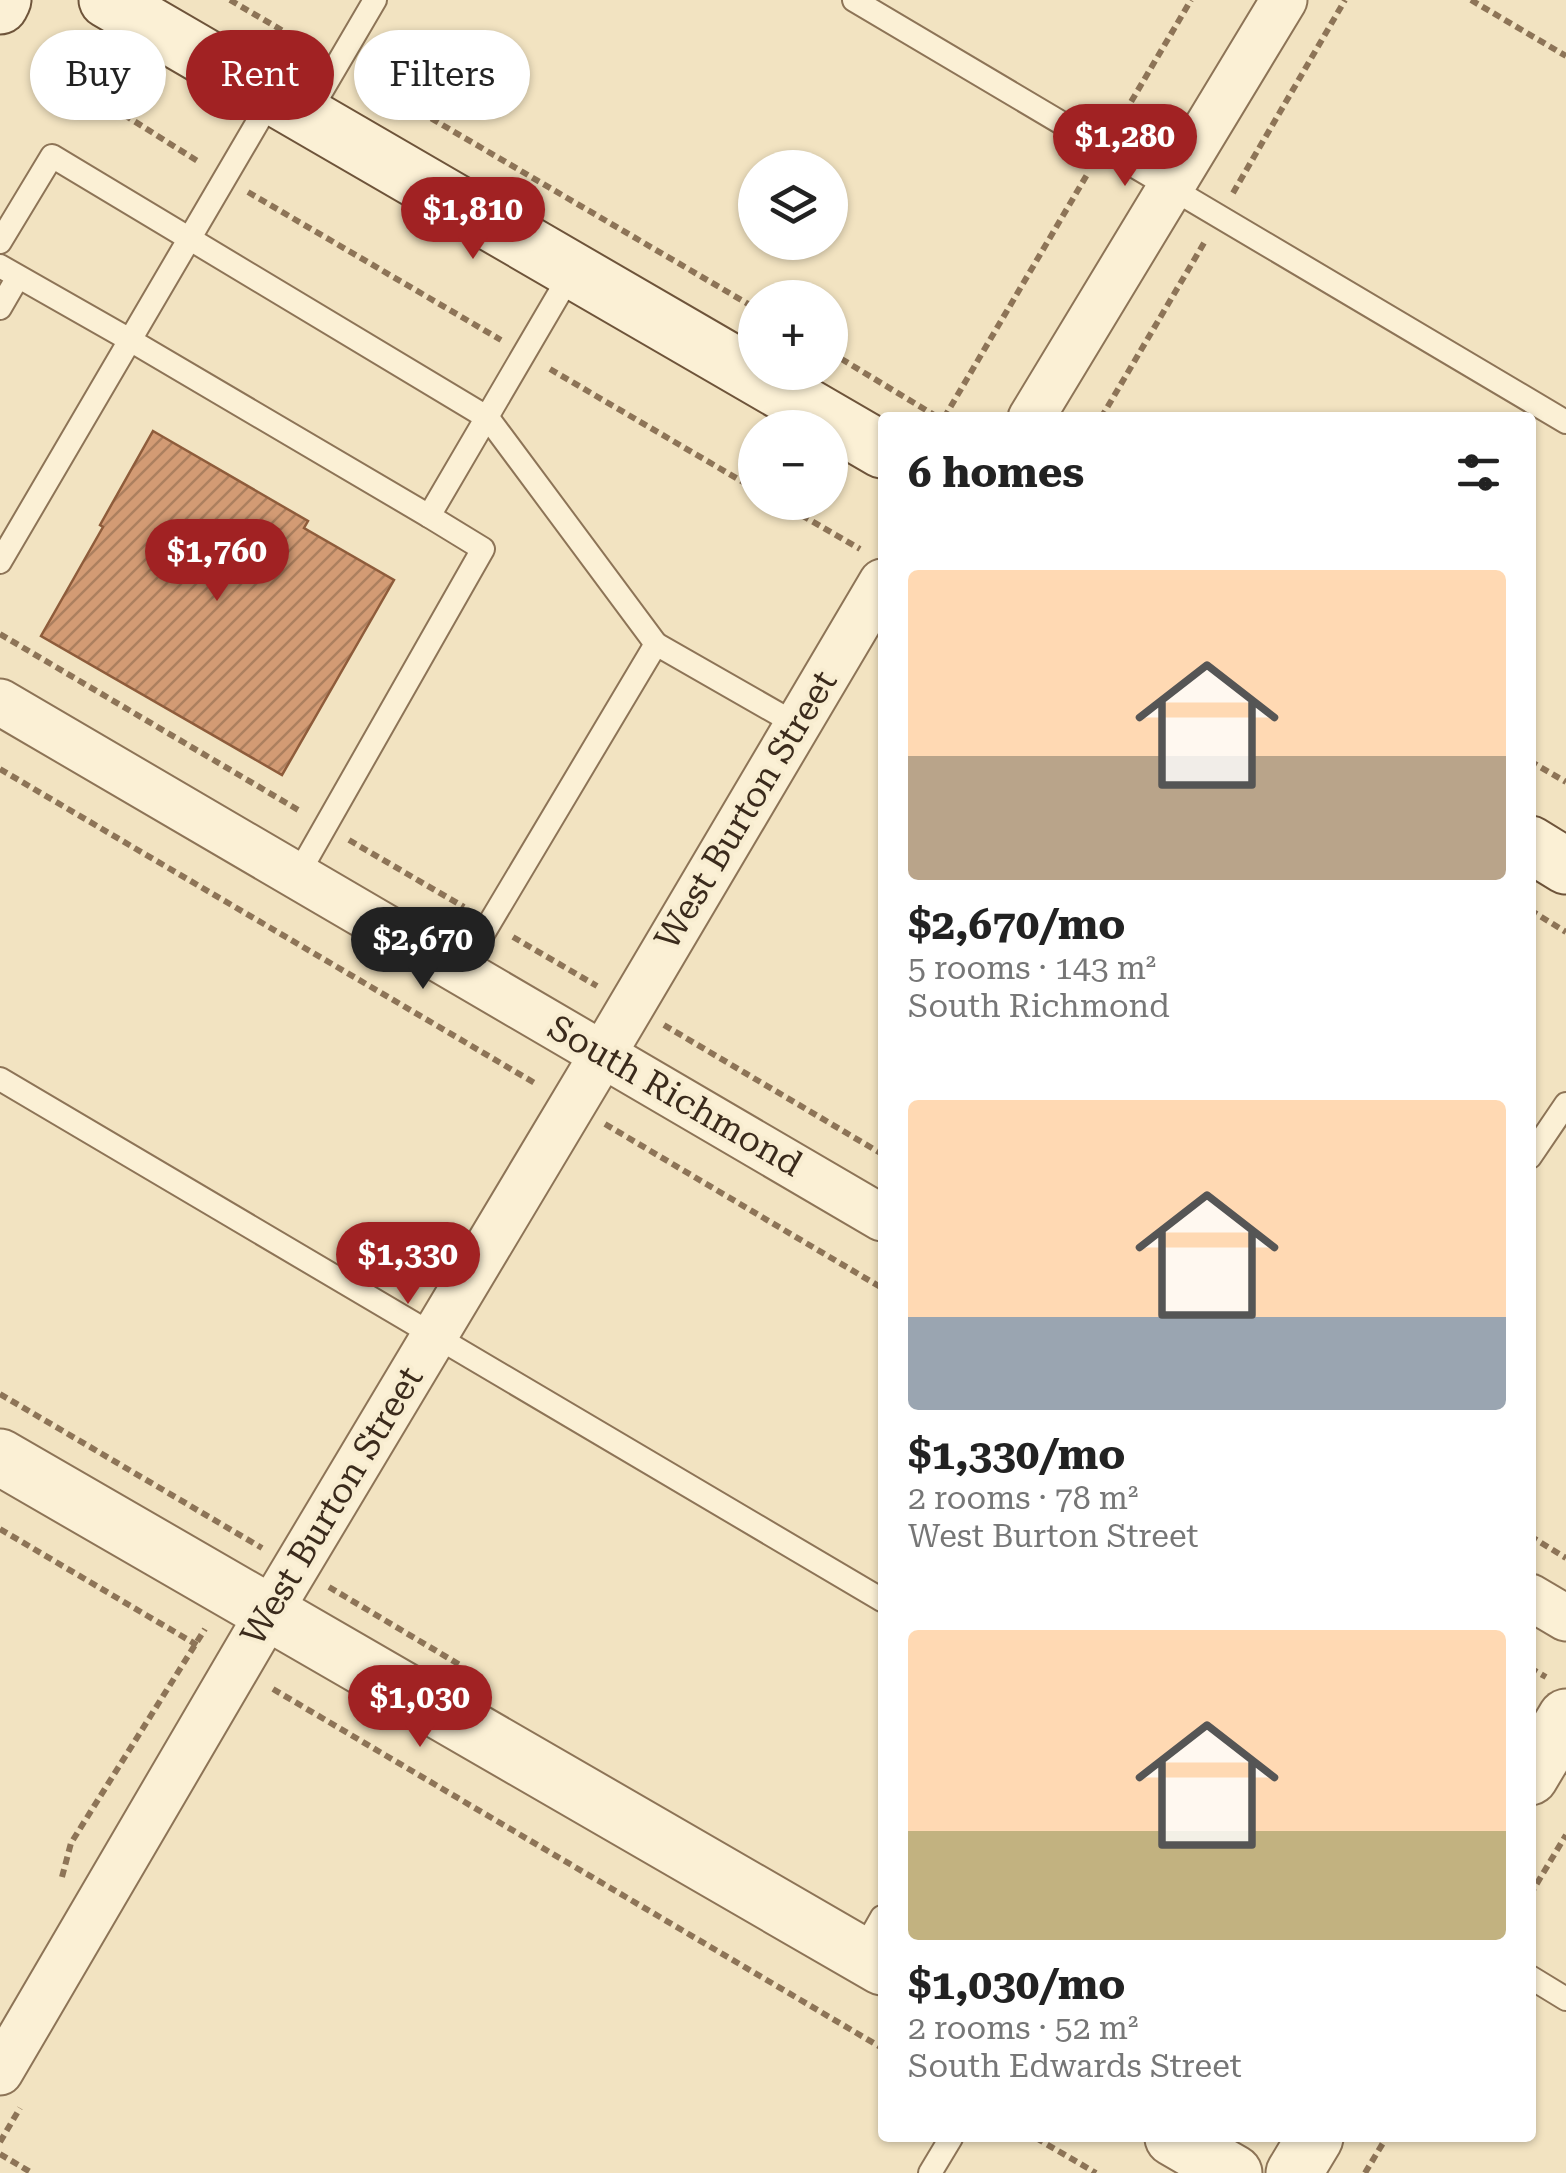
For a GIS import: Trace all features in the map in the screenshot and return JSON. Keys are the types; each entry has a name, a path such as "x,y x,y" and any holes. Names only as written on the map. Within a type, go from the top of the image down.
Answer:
{"street":[{"path":"106,0 186,46"},
{"path":"1035,412 1284,0"},
{"path":"314,120 878,448"},
{"name":"West Burton Street","path":"0,2072 796,724 876,566"},
{"name":"South Richmond","path":"0,702 878,1216"},
{"path":"1536,848 1566,866"},
{"path":"0,1458 268,1614 875,1946"},
{"path":"1536,1600 1566,1618"},
{"path":"1536,1768 1566,1717"},
{"path":"1180,2142 1234,2173"},
{"path":"1294,2173 1313,2142"}],"lane":[{"path":"334,67 375,0"},
{"path":"854,0 1566,422"},
{"path":"0,562 224,178 277,120"},
{"path":"0,242 52,156 191,237 488,418 656,644 796,724"},
{"path":"428,516 573,270"},
{"path":"0,308 9,271 483,549 297,876"},
{"path":"461,971 656,644"},
{"path":"0,1079 878,1598"},
{"path":"1536,1147 1566,1104"},
{"path":"1536,1982 1566,1999"},
{"path":"930,2173 949,2142"}],"path":[{"path":"230,0 738,298"},
{"path":"945,412 1191,0"},
{"path":"1471,0 1566,56"},
{"path":"133,120 224,178 738,479"},
{"path":"848,363 931,412"},
{"path":"809,520 857,548 876,566"},
{"path":"0,634 878,1152"},
{"path":"1536,764 1566,782"},
{"path":"0,769 878,1286"},
{"path":"1536,914 1566,932"},
{"path":"0,1394 469,1670"},
{"path":"0,1528 878,2046"},
{"path":"1536,1540 1566,1558"},
{"path":"1536,1885 1566,1835"},
{"path":"1043,2142 1096,2173"},
{"path":"1365,2173 1384,2142"},
{"path":"0,2154 32,2173"}],"building":[{"path":"153,431 308,521 304,528 394,580 282,775 41,636"}]}
